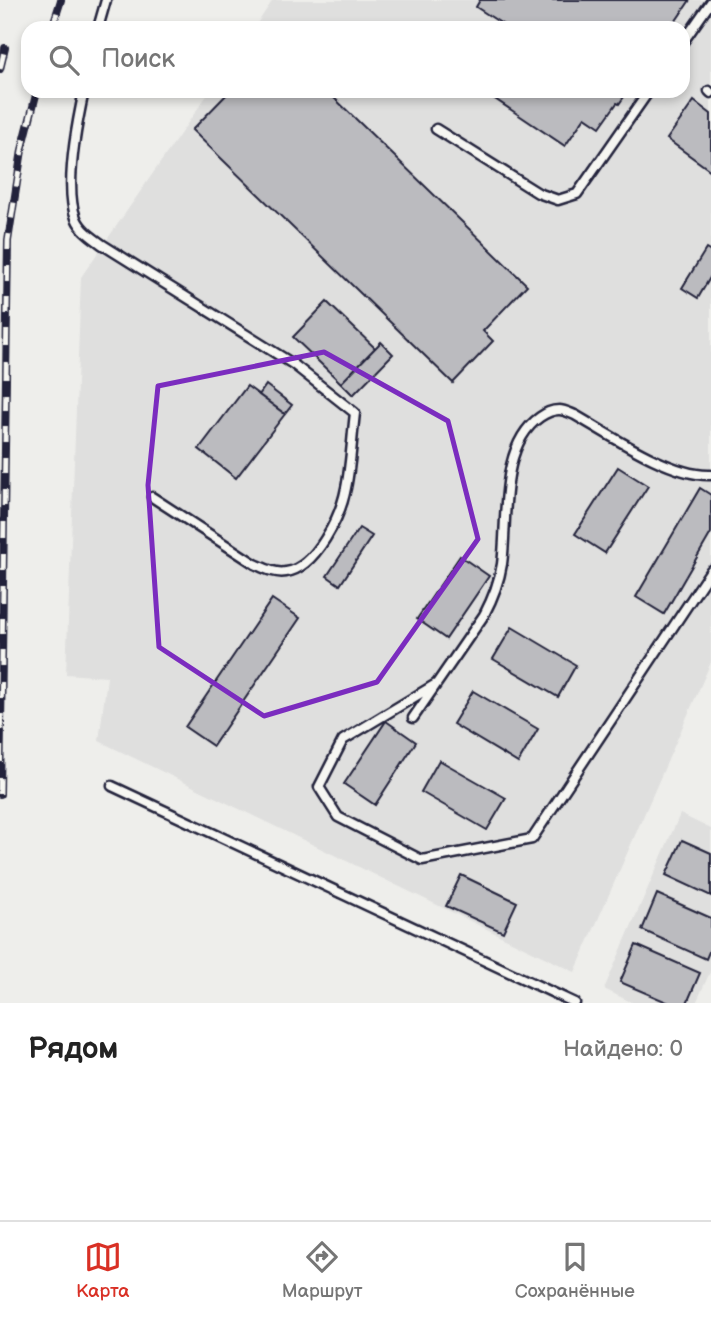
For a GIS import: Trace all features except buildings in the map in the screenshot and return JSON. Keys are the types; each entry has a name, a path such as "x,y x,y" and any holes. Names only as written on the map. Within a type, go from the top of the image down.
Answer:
{"lane":[{"path":"100,21 106,0"},
{"path":"690,32 711,2"},
{"path":"82,98 72,163 72,201 76,219 86,232 293,364 355,413 346,489 335,520 311,558 286,572 270,571 255,564 152,497"},
{"path":"436,129 538,193 558,200 577,194 644,98"},
{"path":"413,718 493,598 502,560 508,481 515,454 532,422 548,411 560,410 575,415 662,464 711,475"},
{"path":"436,684 343,740 319,787 338,817 422,860 532,839 711,570"},
{"path":"112,786 575,1003"}],"highlighted area":[{"path":"324,352 448,421 478,539 377,682 264,716 159,647 148,485 158,386"}],"shaded area":[{"path":"273,0 711,0 711,662 575,972 99,741 107,677 66,674 81,277 205,98 690,98 690,21 259,21"},
{"path":"680,814 711,829 711,970 696,1003 633,1003 604,989"}],"railway":[{"path":"54,21 61,0"},
{"path":"0,69 5,48"},
{"path":"0,794 8,241 22,150 35,98"}]}
